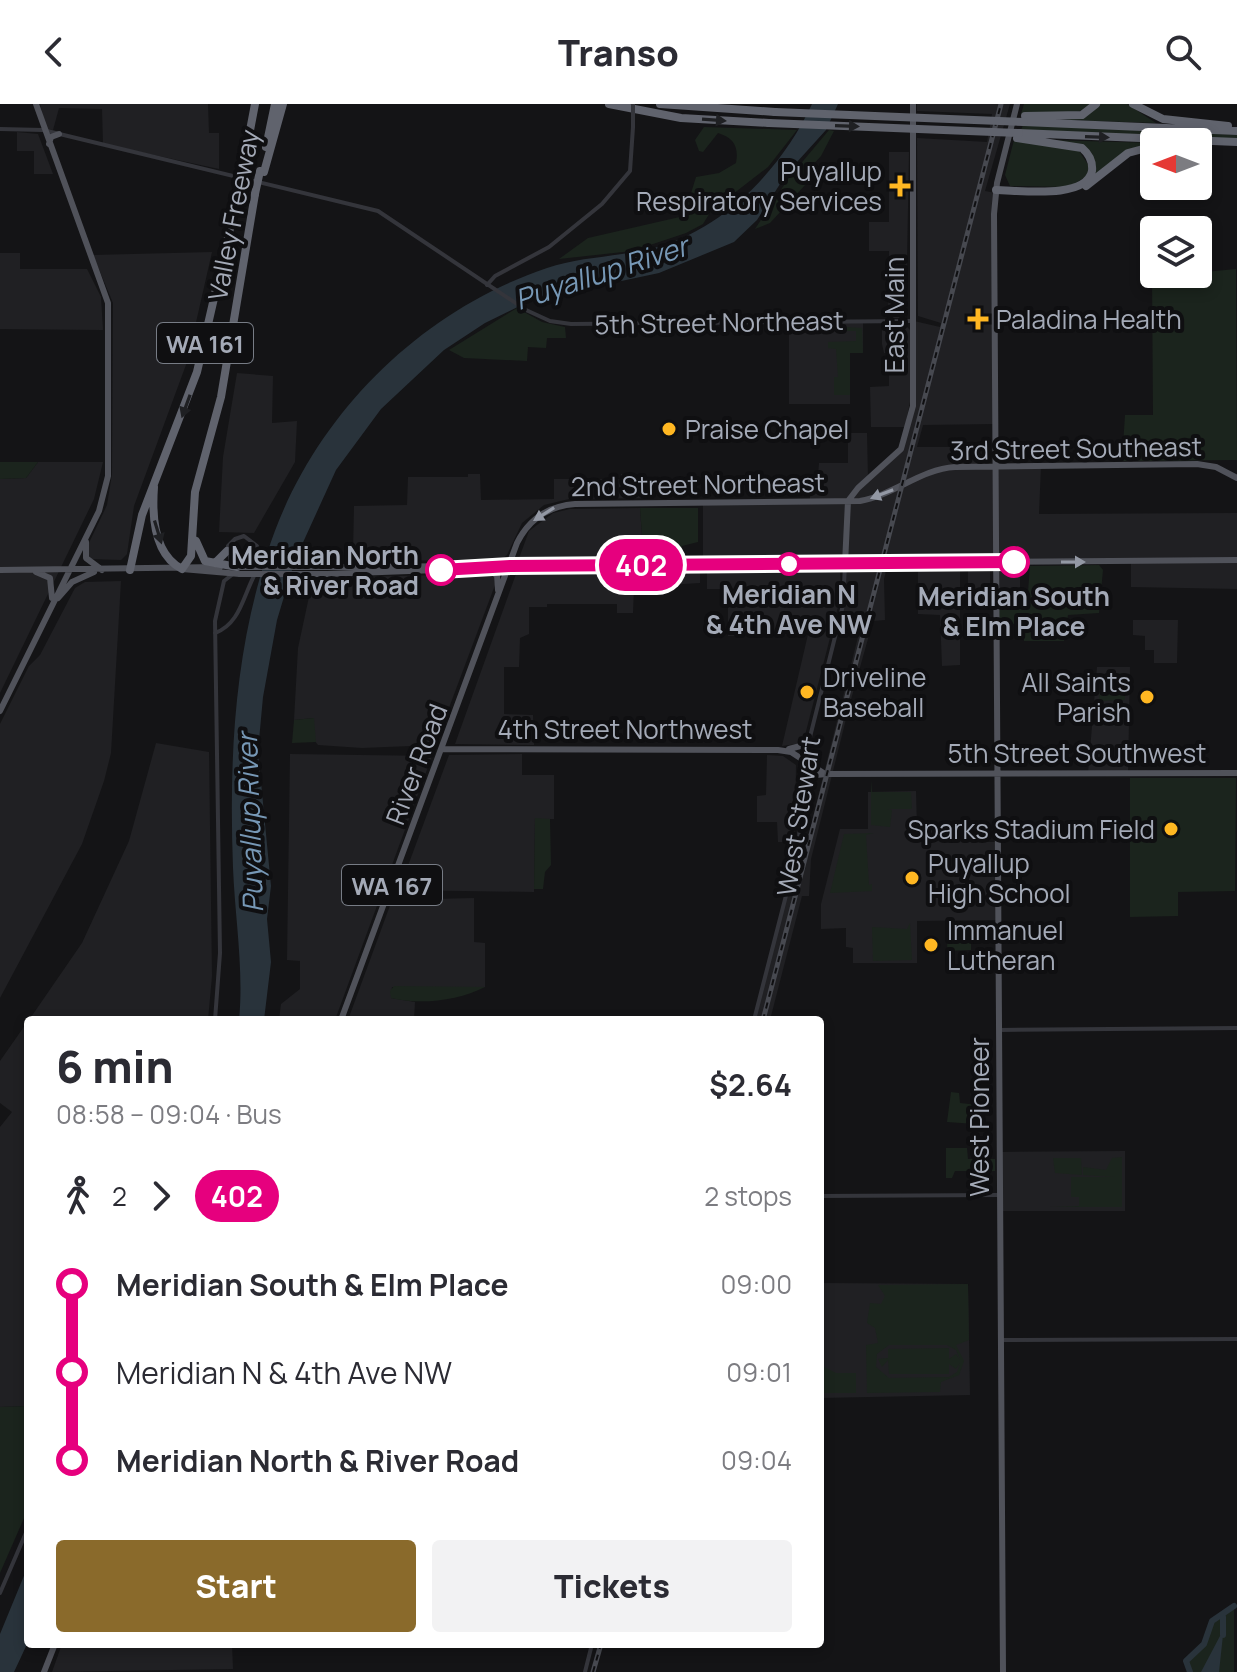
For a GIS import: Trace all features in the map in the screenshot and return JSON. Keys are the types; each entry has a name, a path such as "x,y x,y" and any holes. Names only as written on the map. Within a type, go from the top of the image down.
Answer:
{"highway":[{"name":"Valley Freeway","path":"154,487 197,372 238,194 255,104"},
{"name":"Valley Freeway","path":"193,521 198,478 221,397 250,226 275,104"},
{"path":"262,171 283,104"},
{"path":"609,104 681,118 1237,144"},
{"path":"660,104 775,112 1237,129"},
{"path":"1024,119 1082,115 1096,104"},
{"path":"1133,104 1163,119 1237,129"},
{"path":"996,192 1070,190 1082,185 1090,176 1091,158 1080,146 1018,135"},
{"path":"1212,145 1237,144"},
{"path":"996,192 1076,192 1128,153 1140,150"},
{"path":"154,487 153,507 158,537 166,554 182,569"},
{"name":"WA 161","path":"130,570 142,515 154,487"},
{"path":"193,521 199,555 205,561 238,571"},
{"name":"WA 161","path":"182,569 191,556 193,521"},
{"path":"215,563 227,551"}],"main road":[{"path":"0,711 100,508 108,476 109,309 49,148 36,104"},
{"name":"East Main","path":"848,501 861,484 896,456 905,440 914,401 913,104"},
{"name":"West Pioneer","path":"1003,1672 994,466 996,192 1017,104"},
{"path":"49,148 49,139 59,134"},
{"name":"3rd Street Southeast","path":"914,479 948,467 1197,464 1216,467 1237,478"},
{"name":"2nd Street Northeast","path":"510,566 516,546 535,518 554,507 570,504 848,501 873,498 914,479"},
{"path":"845,564 848,501"},
{"path":"87,534 86,558 103,570"},
{"path":"516,546 516,563 527,566"},
{"path":"182,569 212,573 334,567 1237,560"},
{"path":"0,570 182,569 327,574 510,566"},
{"name":"River Road","path":"343,1016 510,566"},
{"path":"477,569 497,575 496,605"},
{"path":"29,570 48,576 54,586 44,621"},
{"path":"49,610 72,582 103,570"},
{"path":"778,750 801,748 808,744"},
{"name":"4th Street Northwest","path":"443,749 778,750 826,774"},
{"name":"5th Street Southwest","path":"826,774 1237,773"},
{"path":"800,782 805,776 826,774"},
{"path":"44,1672 53,1648"}],"street":[{"path":"489,286 495,276 549,247 602,204 630,171 633,104"},
{"name":"5th Street Northeast","path":"0,129 43,130 378,211 526,310 550,321 571,324 914,321"},
{"path":"215,633 226,629 235,619 258,559 257,546 247,537 233,540 227,551 229,560 238,571 226,578 215,633 220,953 215,1016"},
{"name":"West Stewart","path":"755,1016 799,845 800,782 843,605 845,564"},
{"path":"212,573 221,580 222,590"},
{"path":"999,1030 1237,1028"},
{"path":"824,1196 1000,1195"},
{"path":"1000,1340 1237,1339"},
{"path":"0,1593 24,1537"},
{"path":"585,1672 591,1648"}],"shaded area":[{"path":"40,104 208,104 209,133 219,133 219,169 103,144 102,109 59,108 53,130 46,129"},
{"path":"917,104 1010,104 985,191 995,193 994,424 923,425 917,447 990,447 990,460 983,465 1041,466 1039,514 1237,513 1237,589 1131,587 1131,562 889,560 884,579 885,620 873,621 850,703 811,859 809,896 802,896 771,1016 755,1016 799,845 809,833 861,625 840,619 845,564 703,565 703,502 810,501 810,476 818,476 819,463 848,463 848,433 867,433 868,478 899,452 911,419 914,321 940,327 941,323 918,316 917,138 987,142 992,114 917,111"},
{"path":"1024,104 1092,104 1077,112 1049,115 1021,114"},
{"path":"1099,104 1127,104 1156,123 1062,120 1085,117"},
{"path":"1023,125 1140,130 1140,135 1021,130"},
{"path":"704,127 797,130 768,167 711,211 703,224 632,251 559,259 588,238 684,216 696,177 719,173 736,163 734,144 718,133 703,152 699,151 695,140"},
{"path":"829,130 834,131 821,156 799,180 806,184 770,223 755,229 788,179"},
{"path":"17,132 38,134 53,174 34,174 34,151 17,151"},
{"path":"1212,134 1237,135 1237,139 1212,138"},
{"path":"1014,140 1079,151 1089,166 1087,176 1069,187 1010,186 1005,175"},
{"path":"1050,140 1140,143 1140,149 1093,180 1092,154"},
{"path":"889,152 909,152 906,318 888,318 889,251 869,251 869,222 889,222"},
{"path":"212,252 187,362 134,506 127,554 121,560 90,559 87,547 107,505 112,474 113,303 93,255"},
{"path":"0,253 20,253 20,269 87,269 101,297 103,330 0,329"},
{"path":"1236,269 1237,460 1122,461 1125,415 1153,415 1152,288 1212,288 1212,271"},
{"path":"517,308 542,322 565,327 566,338 547,338 546,348 528,347 527,361 464,358 449,350"},
{"path":"863,321 863,352 850,353 850,404 789,404 789,322"},
{"path":"882,326 906,326 910,330 910,402 905,427 871,427 870,387 889,386 889,354 884,353"},
{"path":"846,327 862,328 863,353 850,353 850,395 834,395 834,377 838,377 836,349 828,348 828,342 856,341 856,331 840,331"},
{"path":"237,373 273,376 272,423 297,421 295,462 254,533 219,532 223,457"},
{"path":"0,462 38,462 26,478 0,479"},
{"path":"38,462 103,462 94,499 0,693 0,479 26,478"},
{"path":"468,474 480,474 481,500 554,499 554,479 621,479 621,474 632,474 633,487 655,487 655,498 569,499 544,505 522,523 507,555 500,561 356,560 353,553 354,506 407,505 408,477 468,477"},
{"path":"640,508 644,562 518,561 529,531 553,513 570,509"},
{"path":"640,508 698,508 698,542 682,546 677,561 644,562"},
{"path":"1099,565 1103,570 1099,613 1068,615 1064,641 1024,641 1023,626 999,621 999,592 1028,592 1030,566"},
{"path":"960,567 960,665 942,666 940,615 918,614 918,568"},
{"path":"840,568 841,595 803,743 782,746 809,630 791,626 789,634 728,636 728,589 707,589 707,570"},
{"path":"968,568 990,568 990,600 968,600"},
{"path":"999,568 1020,568 1020,592 999,592"},
{"path":"700,571 700,583 634,587 633,613 617,613 617,604 529,607 529,634 520,638 519,667 504,667 504,714 533,715 534,745 455,744 516,574"},
{"path":"484,574 494,577 495,585 435,745 362,748 318,745 314,740 314,718 294,720 298,648 313,578"},
{"path":"121,581 111,753 104,781 82,844 0,998 0,724 29,666 40,655 75,588 85,582"},
{"path":"1133,620 1178,620 1177,663 1154,663 1154,650 1145,650 1145,636 1133,635"},
{"path":"1097,667 1130,667 1128,774 1088,774"},
{"path":"1125,673 1125,700 1099,701 1101,675"},
{"path":"314,718 316,742 292,743 294,720"},
{"path":"156,743 209,752 212,976 208,1016 32,1016 82,943 129,841"},
{"path":"290,754 432,756 336,1016 280,1016 281,1004 300,989 300,961 287,960"},
{"path":"522,754 522,775 554,775 554,819 535,819 534,892 399,890 449,755"},
{"path":"767,755 783,756 796,765 795,842 778,842 777,822 757,822 757,796 766,795"},
{"path":"1130,778 1236,778 1235,891 1178,892 1178,916 1130,917"},
{"path":"871,780 872,792 911,792 912,809 887,809 892,810 890,827 871,825"},
{"name":"Puyallup High School","path":"916,791 917,828 965,828 965,842 997,842 997,920 917,921 917,963 853,963 853,948 846,947 846,928 821,929 821,904 840,829 868,829 868,792"},
{"path":"535,818 550,819 551,865 545,872 543,889 534,889"},
{"path":"874,833 866,835 872,891 830,893 844,834"},
{"path":"474,898 474,942 485,943 485,987 392,987 391,998 415,1002 414,1016 349,1016 392,900"},
{"path":"910,923 912,960 873,961 872,927 907,929"},
{"path":"948,925 971,925 971,950 947,951"},
{"path":"394,986 485,987 451,998 414,1001 391,998 390,991"},
{"path":"24,1027 24,1406 0,1407 0,1127 12,1112 0,1103 0,1061"},
{"path":"951,1092 959,1093 960,1103 978,1105 975,1124 947,1122"},
{"path":"946,1148 967,1148 968,1159 995,1159 995,1171 955,1171 952,1178 946,1178"},
{"path":"1125,1151 1125,1211 1000,1211 1000,1152"},
{"path":"1122,1157 1122,1207 1050,1207 1079,1206 1079,1197 1071,1197 1071,1177 1115,1177 1083,1175 1083,1167 1106,1170 1112,1158"},
{"path":"1053,1158 1081,1158 1082,1175 1055,1173"},
{"path":"824,1283 968,1284 970,1395 824,1398"},
{"path":"968,1284 969,1340 956,1345 964,1361 959,1375 941,1382 940,1392 867,1393 866,1345 878,1343 875,1328 867,1323 870,1303 881,1304 885,1296 878,1285","holes":["889,1345 947,1345 956,1350 960,1360 956,1354 949,1359 949,1348 888,1349 888,1358 878,1359 882,1367 888,1360 889,1374 949,1374 949,1364 956,1369 960,1363 957,1372 949,1377 889,1378 876,1367 877,1354"]},
{"path":"824,1367 836,1373 856,1373 856,1393 824,1393"},
{"path":"24,1406 24,1518 0,1573 0,1407"},
{"path":"1234,1606 1234,1672 1190,1672 1186,1661 1204,1644 1212,1621"},
{"path":"61,1648 232,1648 233,1669 52,1672"}],"water":[{"name":"Puyallup River","path":"812,104 838,104 826,130 787,173 757,220 734,242 659,273 532,300 485,323 444,350 381,409 336,470 295,560 277,620 263,697 258,751 271,886 267,919 271,962 264,1016 239,1016 232,788 236,709 247,631 267,554 285,506 310,460 339,417 373,378 412,343 454,313 499,288 547,268 649,249 676,241 701,228 746,195 784,152"},
{"path":"24,1576 25,1648 14,1672 0,1672 0,1634"},
{"path":"1223,1635 1219,1672 1201,1672 1220,1636"}],"waterway":[{"path":"1190,1672 1186,1661 1204,1644 1212,1621 1234,1606"},
{"path":"1223,1617 1223,1635"}],"railway":[{"path":"764,1016 1001,104"},
{"path":"593,1672 600,1648"}],"bus line":[{"name":"402","path":"441,570 510,566 1014,562"}],"place":[{"name":"Puyallup Respiratory Services","path":"900,186"},
{"name":"Paladina Health","path":"978,319"},
{"name":"Praise Chapel","path":"669,429"},
{"name":"Meridian South & Elm Place","path":"1014,562"},
{"name":"Meridian N & 4th Ave NW","path":"789,564"},
{"name":"Meridian North & River Road","path":"441,570"},
{"name":"Driveline Baseball","path":"807,692"},
{"name":"All Saints Parish","path":"1147,697"},
{"name":"Sparks Stadium Field","path":"1171,829"},
{"name":"Puyallup High School","path":"912,878"},
{"name":"Immanuel Lutheran","path":"931,945"}]}
